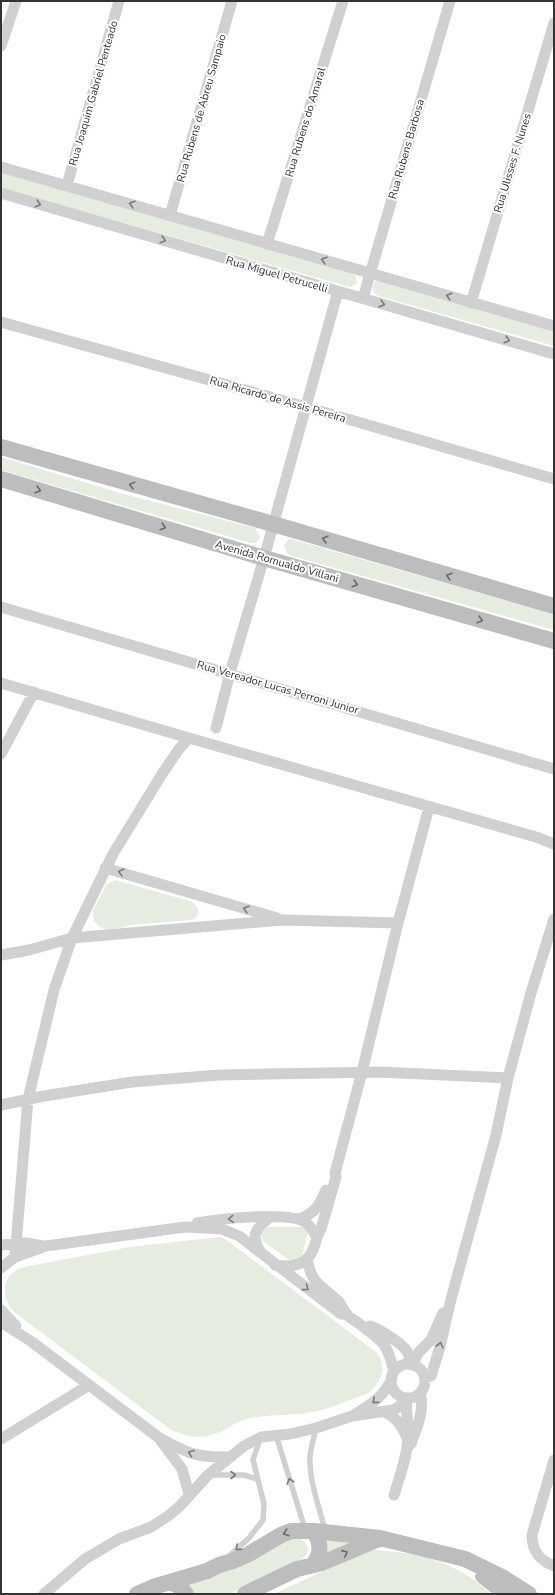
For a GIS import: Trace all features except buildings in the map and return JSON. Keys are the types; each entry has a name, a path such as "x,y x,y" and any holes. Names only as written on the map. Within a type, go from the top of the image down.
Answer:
{"street":[{"path":"1,46 16,1"},
{"name":"Rua Joaquim Gabriel Penteado","path":"67,186 119,1"},
{"name":"Rua Rubens de Abreu Sampaio","path":"170,215 232,1"},
{"name":"Rua Rubens do Amaral","path":"267,244 342,1"},
{"name":"Rua Rubens Barbosa","path":"363,298 450,1"},
{"name":"Rua Ulisses F. Nunes","path":"471,303 554,23"},
{"path":"1,167 554,326"},
{"name":"Rua Miguel Petrucelli","path":"1,193 554,354"},
{"path":"216,728 230,673 274,524 338,291"},
{"name":"Rua Ricardo de Assis Pereira","path":"1,322 306,407 554,479"},
{"path":"1,447 274,524 554,606"},
{"name":"Avenida Romualdo Villani","path":"1,479 264,558 554,641"},
{"name":"Rua Vereador Lucas Perroni Junior","path":"1,607 554,769"},
{"path":"1,683 536,837 554,844"},
{"path":"1,754 34,692"},
{"path":"15,1257 28,1099 36,1060 54,990 72,938 105,868 125,832 162,774 179,749 189,738"},
{"path":"275,1265 295,1266 304,1262 312,1252 316,1236 321,1229 336,1177 335,1173 362,1072 398,922 429,807"},
{"path":"105,868 283,920"},
{"path":"425,1378 430,1376 440,1347 450,1303 496,1135 508,1078 531,993 554,919"},
{"path":"1,955 29,950 72,938 283,920 398,922"},
{"path":"1,1105 28,1099 132,1082 211,1075 362,1072 508,1078"},
{"path":"300,1219 309,1216 320,1205 332,1176 335,1173"},
{"path":"185,1227 190,1224 214,1220 259,1216 291,1217 300,1219 308,1224 316,1236"},
{"path":"262,1254 255,1240 255,1234 259,1227 270,1217"},
{"path":"1,1268 15,1257 46,1246 185,1227 222,1229 229,1231 262,1254 341,1314 347,1314"},
{"path":"1,1245 16,1242 46,1246"},
{"path":"307,1259 313,1279 340,1303 347,1314 380,1340 386,1347 390,1353 393,1375 392,1384 397,1393 407,1398"},
{"path":"411,1365 419,1352 431,1340 442,1314 450,1303"},
{"path":"1,1310 32,1342"},
{"path":"1,1322 32,1342 158,1437 177,1448 197,1456 228,1457"},
{"path":"363,1327 367,1325 377,1328 398,1343 409,1354 411,1365"},
{"path":"44,1594 84,1559 119,1540 161,1521 179,1507 189,1494 208,1475 228,1457 244,1446 261,1437 290,1434 316,1428 352,1416 385,1412 399,1407 407,1398 416,1396 420,1392 423,1388 425,1378 420,1370 411,1365 401,1366 393,1375 383,1393 372,1404 352,1416"},
{"path":"1,1439 89,1385"},
{"path":"406,1454 411,1445 420,1418 423,1402 420,1392"},
{"path":"394,1495 406,1454 408,1424 405,1408 407,1398"},
{"path":"385,1412 396,1419 402,1426 408,1439"},
{"path":"158,1437 182,1469 189,1494"},
{"path":"554,1460 532,1535 534,1551 546,1563 554,1566"},
{"path":"137,1594 153,1586 207,1571 219,1565 233,1561 249,1554 290,1531 315,1531 380,1538 465,1559 502,1577 529,1594"},
{"path":"313,1565 319,1554 320,1546 319,1539 315,1531"},
{"path":"245,1594 297,1570 322,1563 380,1538"},
{"path":"440,1552 484,1577 506,1594"},
{"path":"171,1582 181,1588 186,1594"}],"lane":[{"path":"315,1531 310,1465 312,1445 316,1428"},
{"path":"276,1435 315,1531"},
{"path":"219,1565 249,1538 263,1520 264,1504 253,1460 261,1437"},
{"path":"208,1475 244,1475 257,1479"}],"shaded area":[{"path":"1,172 352,273 356,277 357,283 350,287 1,188"},
{"path":"379,281 554,331 554,346 379,296 375,294 372,287 375,282"},
{"path":"1,457 120,493 255,528 260,537 256,543 251,543 1,470"},
{"path":"291,539 554,614 554,630 292,556 287,553 284,545"},
{"path":"115,880 190,901 196,906 198,914 194,919 190,920 129,925 110,930 102,928 94,921 93,911 106,885"},
{"path":"268,1227 305,1227 308,1232 300,1260 289,1260 263,1241 261,1233"},
{"path":"220,1237 225,1239 376,1352 381,1361 382,1373 379,1381 372,1390 366,1394 319,1411 248,1419 240,1421 221,1431 207,1436 200,1437 187,1435 171,1430 14,1312 6,1299 5,1286 7,1280 16,1270 24,1267 130,1247"},
{"path":"289,1536 299,1538 306,1543 308,1550 307,1554 300,1560 238,1589 231,1594 195,1594 185,1583"},
{"path":"328,1538 364,1538 324,1559"},
{"path":"376,1550 392,1551 438,1561 465,1574 491,1594 274,1594 362,1553"}]}
